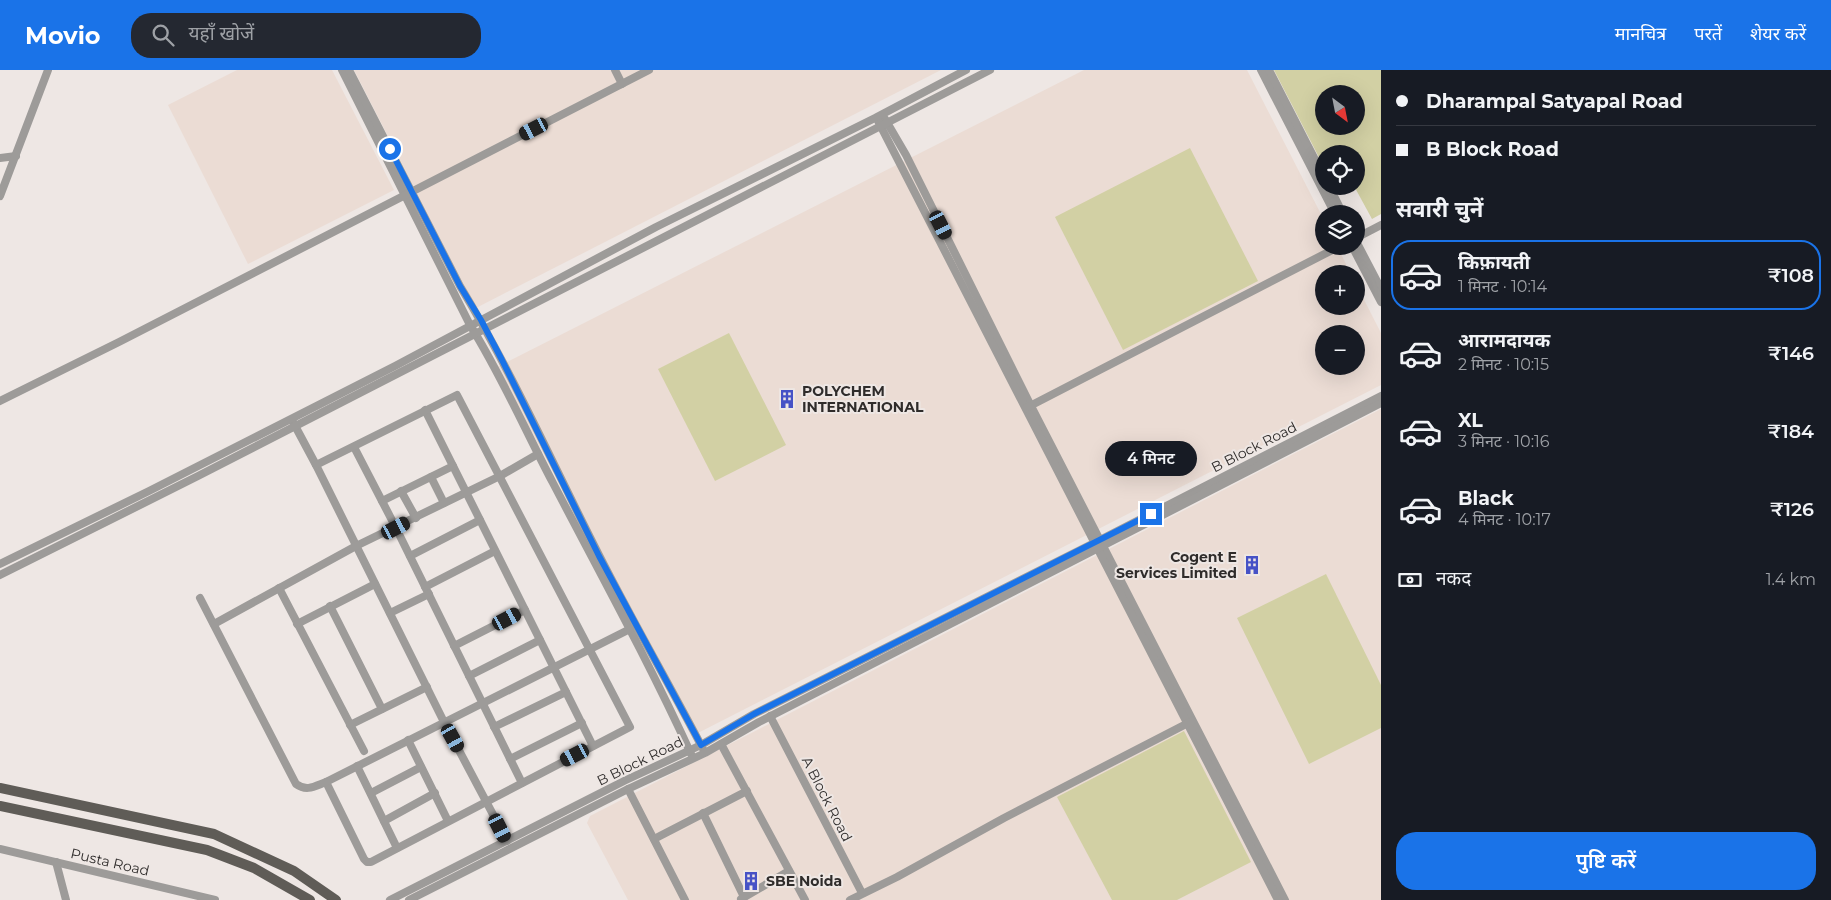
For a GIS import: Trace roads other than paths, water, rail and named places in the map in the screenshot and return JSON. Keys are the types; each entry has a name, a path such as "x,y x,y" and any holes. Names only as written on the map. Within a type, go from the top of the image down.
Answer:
{"main road":[{"path":"0,788 214,834 294,871 336,900"},
{"path":"0,806 207,850 254,868 310,900"}],"street":[{"path":"0,196 48,70"},
{"path":"342,70 482,324 599,556 703,749"},
{"path":"349,70 470,325 494,364 538,454 630,629 691,754"},
{"path":"615,70 622,84"},
{"path":"0,401 649,70"},
{"path":"0,564 475,333 482,324 656,227 879,116 966,70"},
{"path":"0,575 293,422 470,325 482,324 990,70"},
{"path":"1261,70 1330,205"},
{"path":"1269,70 1315,159"},
{"path":"879,116 883,124 902,147 1028,407 1098,545 1285,900"},
{"path":"0,158 16,156"},
{"path":"1365,234 1381,225"},
{"path":"1028,407 1323,255"},
{"path":"1357,255 1381,302"},
{"path":"1364,255 1381,289"},
{"path":"316,465 457,394 630,727 371,862 366,861 326,782"},
{"name":"B Block Road","path":"390,900 507,841 691,754 721,744 770,716 1381,396"},
{"name":"B Block Road","path":"703,749 754,714 1381,403"},
{"path":"425,410 593,746"},
{"path":"293,422 444,722 507,841"},
{"path":"354,447 522,783"},
{"path":"214,624 356,546 500,476 538,454"},
{"path":"382,501 453,466"},
{"path":"431,477 444,503"},
{"path":"402,491 416,518"},
{"path":"410,556 480,520"},
{"path":"390,613 495,550"},
{"path":"297,624 375,584"},
{"path":"279,588 364,751"},
{"path":"200,598 296,784 308,789 326,782 553,666 630,629"},
{"path":"330,606 382,708"},
{"path":"454,646 525,610"},
{"path":"469,676 540,640"},
{"path":"350,725 427,687"},
{"path":"494,727 566,692"},
{"name":"A Block Road","path":"770,716 862,894"},
{"path":"850,900 1190,722"},
{"path":"1190,722 1278,900"},
{"path":"510,758 582,723"},
{"path":"408,740 448,821"},
{"path":"721,744 805,900"},
{"name":"B Block Road","path":"409,900 691,754"},
{"path":"357,766 397,848"},
{"path":"371,793 421,767"},
{"path":"628,788 685,900"},
{"path":"654,839 747,791"},
{"path":"384,821 435,793"},
{"path":"703,813 741,899 789,871"},
{"name":"Pusta Road","path":"0,849 214,900"},
{"path":"56,862 66,900"}],"place":[{"name":"POLYCHEM INTERNATIONAL","path":"787,399"},
{"name":"Cogent E Services Limited","path":"1252,565"},
{"name":"SBE Noida","path":"751,881"}]}
